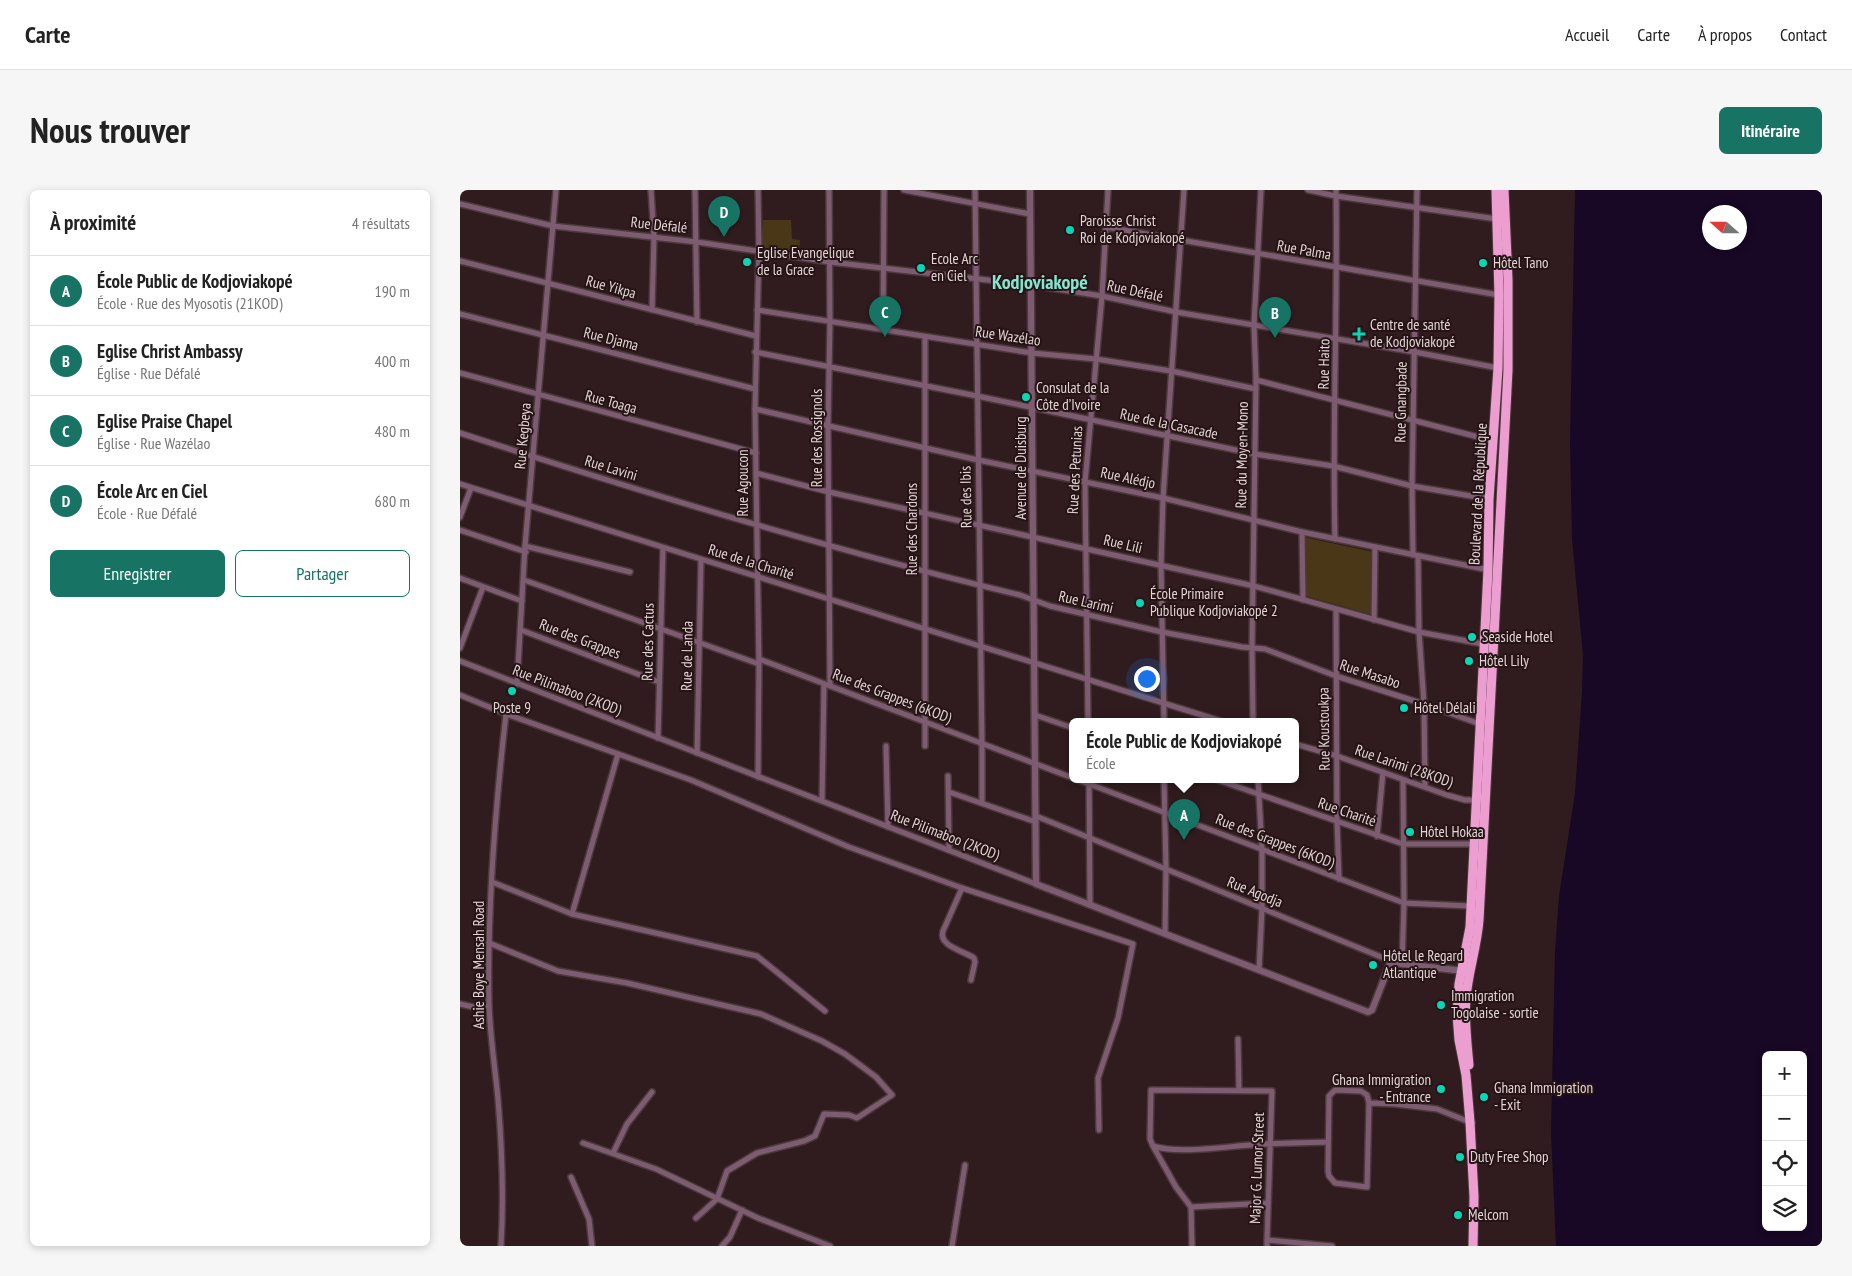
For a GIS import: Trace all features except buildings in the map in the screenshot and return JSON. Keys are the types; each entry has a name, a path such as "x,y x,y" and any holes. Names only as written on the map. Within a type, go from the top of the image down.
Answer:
{"highway":[{"name":"Boulevard de la République","path":"1472,1123 1468,1075 1459,1040 1457,1014 1466,971 1469,936 1483,644 1492,570 1489,499 1503,369 1496,190"},
{"name":"Boulevard de la République","path":"1466,971 1478,939 1484,844 1492,570 1508,280 1504,190"},
{"path":"1472,1123 1473,1246"},
{"path":"1472,1123 1479,1196 1478,1246"}],"street":[{"name":"Rue Kegbeya","path":"517,684 529,506 556,190"},
{"path":"651,190 654,237 652,310"},
{"path":"695,190 697,322"},
{"name":"Rue Agoucon","path":"758,190 759,252 755,352 759,661 758,777"},
{"name":"Rue des Rossignols","path":"829,190 830,686"},
{"path":"883,329 884,190"},
{"path":"904,190 1030,214"},
{"name":"Rue des Ibis","path":"975,190 982,803"},
{"name":"Avenue de Duisburg","path":"1030,190 1036,884"},
{"name":"Rue des Petunias","path":"1088,718 1085,482 1102,296 1108,190"},
{"path":"1164,718 1161,565 1163,498 1170,372 1184,190"},
{"name":"Rue du Moyen-Mono","path":"1253,718 1252,648 1256,389 1254,325 1256,254 1261,190"},
{"path":"1308,190 1497,220"},
{"name":"Rue Gnangbade","path":"1417,190 1412,486 1424,704 1425,787"},
{"name":"Rue Haito","path":"1335,539 1333,466 1337,340 1336,193"},
{"name":"Rue Défalé","path":"460,204 553,226 696,242 830,262 1031,285 1102,296 1176,312 1415,352 1503,369"},
{"name":"Rue Palma","path":"1106,227 1499,295"},
{"name":"Rue Yikpa","path":"460,261 756,336"},
{"name":"Rue Wazélao","path":"757,310 925,337 1096,359 1256,389"},
{"name":"Rue Djama","path":"460,314 755,389"},
{"name":"Rue des Chardons","path":"925,337 925,746"},
{"name":"Rue de la Casacade","path":"755,352 977,396 1167,437 1255,454 1333,466 1412,486 1489,499"},
{"name":"Rue Toaga","path":"460,374 756,453"},
{"path":"1256,380 1494,442"},
{"name":"Rue Alédjo","path":"755,409 978,460 1163,498 1302,532 1492,570"},
{"name":"Rue Lavini","path":"460,433 829,546 925,570"},
{"name":"Rue Lili","path":"756,474 829,492 1254,586 1419,632 1483,644"},
{"name":"Rue de la Charité","path":"460,484 1210,718"},
{"path":"460,517 471,488"},
{"path":"460,530 526,549 630,572"},
{"path":"1302,532 1304,600"},
{"path":"1374,620 1375,547"},
{"name":"Rue des Cactus","path":"658,738 663,548"},
{"name":"Rue de Landa","path":"697,753 701,560"},
{"name":"Rue Larimi","path":"925,570 1020,595 1041,604 1086,615 1162,632 1252,648"},
{"path":"460,578 522,601"},
{"name":"Rue des Grappes (6KOD)","path":"524,580 830,686 1069,776"},
{"path":"460,648 483,587"},
{"name":"Rue Koustoukpa","path":"1336,610 1339,878"},
{"name":"Rue des Grappes","path":"521,630 659,682"},
{"name":"Rue Masabo","path":"1252,648 1264,649 1336,676 1480,724"},
{"name":"Rue Pilimaboo (2KOD)","path":"460,661 1368,1012 1372,1010 1391,961"},
{"path":"822,801 824,684"},
{"path":"460,695 506,714 691,780 849,847 962,888 1133,944 1118,1018 1098,1078 1099,1130"},
{"name":"Ashie Boye Mensah Road","path":"501,1246 503,1218 498,1101 489,1006 489,943 495,810 506,714"},
{"path":"1035,715 1069,727"},
{"name":"Rue Larimi (28KOD)","path":"1299,745 1337,756 1465,800 1476,800"},
{"path":"886,746 888,827"},
{"path":"572,914 618,754"},
{"path":"1377,836 1383,772"},
{"path":"948,776 949,850"},
{"path":"1402,964 1404,903 1403,780"},
{"path":"1089,783 1090,905"},
{"name":"Rue des Grappes (6KOD)","path":"1094,783 1166,813 1404,903 1470,906"},
{"path":"1164,783 1166,813 1165,934"},
{"name":"Rue Charité","path":"1227,783 1403,844 1484,844"},
{"path":"1258,783 1262,849 1259,970"},
{"name":"Rue Agodja","path":"948,792 1090,838 1391,961 1402,964 1466,971"},
{"path":"1476,800 1486,800"},
{"path":"492,882 572,914 758,956 825,1011"},
{"path":"962,888 942,937 945,942 974,958 975,962 971,980"},
{"path":"489,943 558,971 627,983 761,1014 822,1041 845,1054 876,1077 892,1095 857,1118 849,1115 824,1114 815,1136 804,1141 758,1153 727,1171 717,1198 696,1218"},
{"path":"460,1004 473,1007 489,1006"},
{"path":"1192,1246 1191,1207 1176,1187 1150,1139 1151,1090 1240,1090 1238,1039"},
{"name":"Major G. Lumor Street","path":"1240,1090 1272,1090 1267,1243"},
{"path":"1335,1090 1361,1091 1367,1095 1369,1103 1367,1186 1341,1184 1332,1181 1328,1171 1328,1142 1328,1100 1331,1092 1335,1090"},
{"path":"613,1153 627,1124 652,1092"},
{"path":"1369,1103 1437,1109 1472,1123"},
{"path":"1153,1146 1193,1149 1328,1142"},
{"path":"583,1143 656,1169 742,1210 830,1246"},
{"path":"952,1246 965,1165"},
{"path":"571,1178 589,1219 592,1246"},
{"path":"1191,1207 1268,1203"},
{"path":"722,1246 730,1237 742,1210"},
{"path":"1267,1243 1332,1246"}],"shaded area":[{"path":"1575,190 1822,190 1822,1246 1556,1246 1551,1132 1555,952 1559,896 1575,793 1583,655 1572,539 1570,442"},
{"path":"763,220 791,220 792,239 800,240 799,251 761,249"},
{"path":"1303,537 1373,552 1373,615 1306,596"}],"place":[{"name":"Paroisse Christ Roi de Kodjoviakopé","path":"1070,230"},
{"name":"École Arc en Ciel","path":"724,237"},
{"name":"Eglise Evangelique de la Grace","path":"747,262"},
{"name":"Hôtel Tano","path":"1483,263"},
{"name":"Ecole Arc en Ciel","path":"921,268"},
{"name":"Centre de santé de Kodjoviakopé","path":"1359,334"},
{"name":"Eglise Praise Chapel","path":"885,337"},
{"name":"Eglise Christ Ambassy","path":"1275,338"},
{"name":"Consulat de la Côte d’Ivoire","path":"1026,397"},
{"name":"École Primaire Publique Kodjoviakopé 2","path":"1140,603"},
{"name":"Seaside Hotel","path":"1472,637"},
{"name":"Hôtel Lily","path":"1469,661"},
{"name":"Poste 9","path":"512,691"},
{"name":"Hôtel Délali","path":"1404,708"},
{"name":"Hôtel Hokaa","path":"1410,832"},
{"name":"École Public de Kodjoviakopé","path":"1184,840"},
{"name":"Hôtel le Regard Atlantique","path":"1373,965"},
{"name":"Immigration Togolaise - sortie","path":"1441,1005"},
{"name":"Ghana Immigration - Entrance","path":"1441,1089"},
{"name":"Ghana Immigration - Exit","path":"1484,1097"},
{"name":"Duty Free Shop","path":"1460,1157"},
{"name":"Melcom","path":"1458,1215"}],"district":[{"name":"Kodjoviakopé","path":"1040,282"}]}
